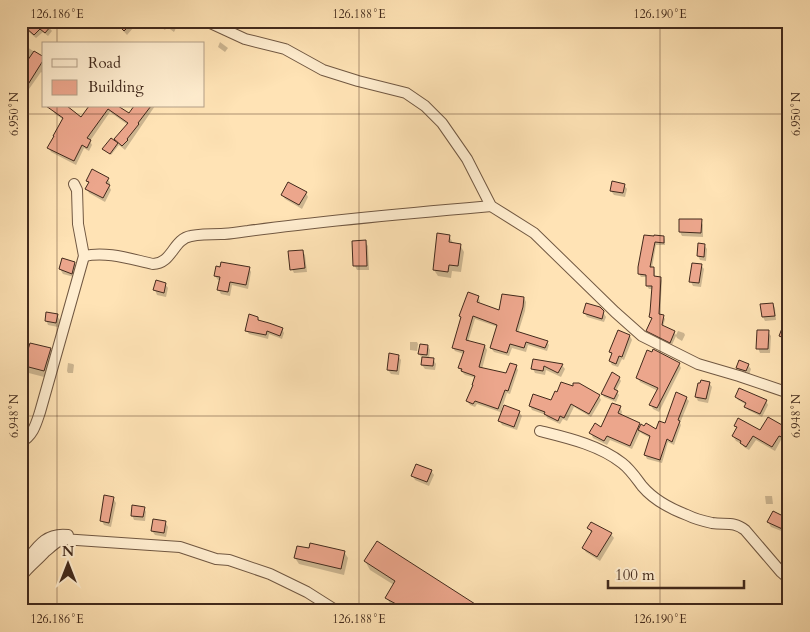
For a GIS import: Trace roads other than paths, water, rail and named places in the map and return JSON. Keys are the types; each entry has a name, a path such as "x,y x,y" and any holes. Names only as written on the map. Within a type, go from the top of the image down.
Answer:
{"street":[{"path":"206,21 245,39 285,49 323,70 358,81 406,92 425,106 442,123 467,159 491,206 534,233 642,336 698,364 789,393"},
{"path":"21,442 27,439 33,431 40,412 84,256 78,224 77,190 74,184"},
{"path":"84,256 107,254 158,264 169,256 180,241 190,236 224,234 315,222 491,206"},
{"path":"540,430 575,440 605,452 623,464 651,496 683,514 714,523 740,525 789,579"},
{"path":"21,568 38,546 50,536 69,535 84,541"},
{"path":"21,577 27,568 56,542 62,540 180,547 229,560 270,574 289,582 337,611"}]}
